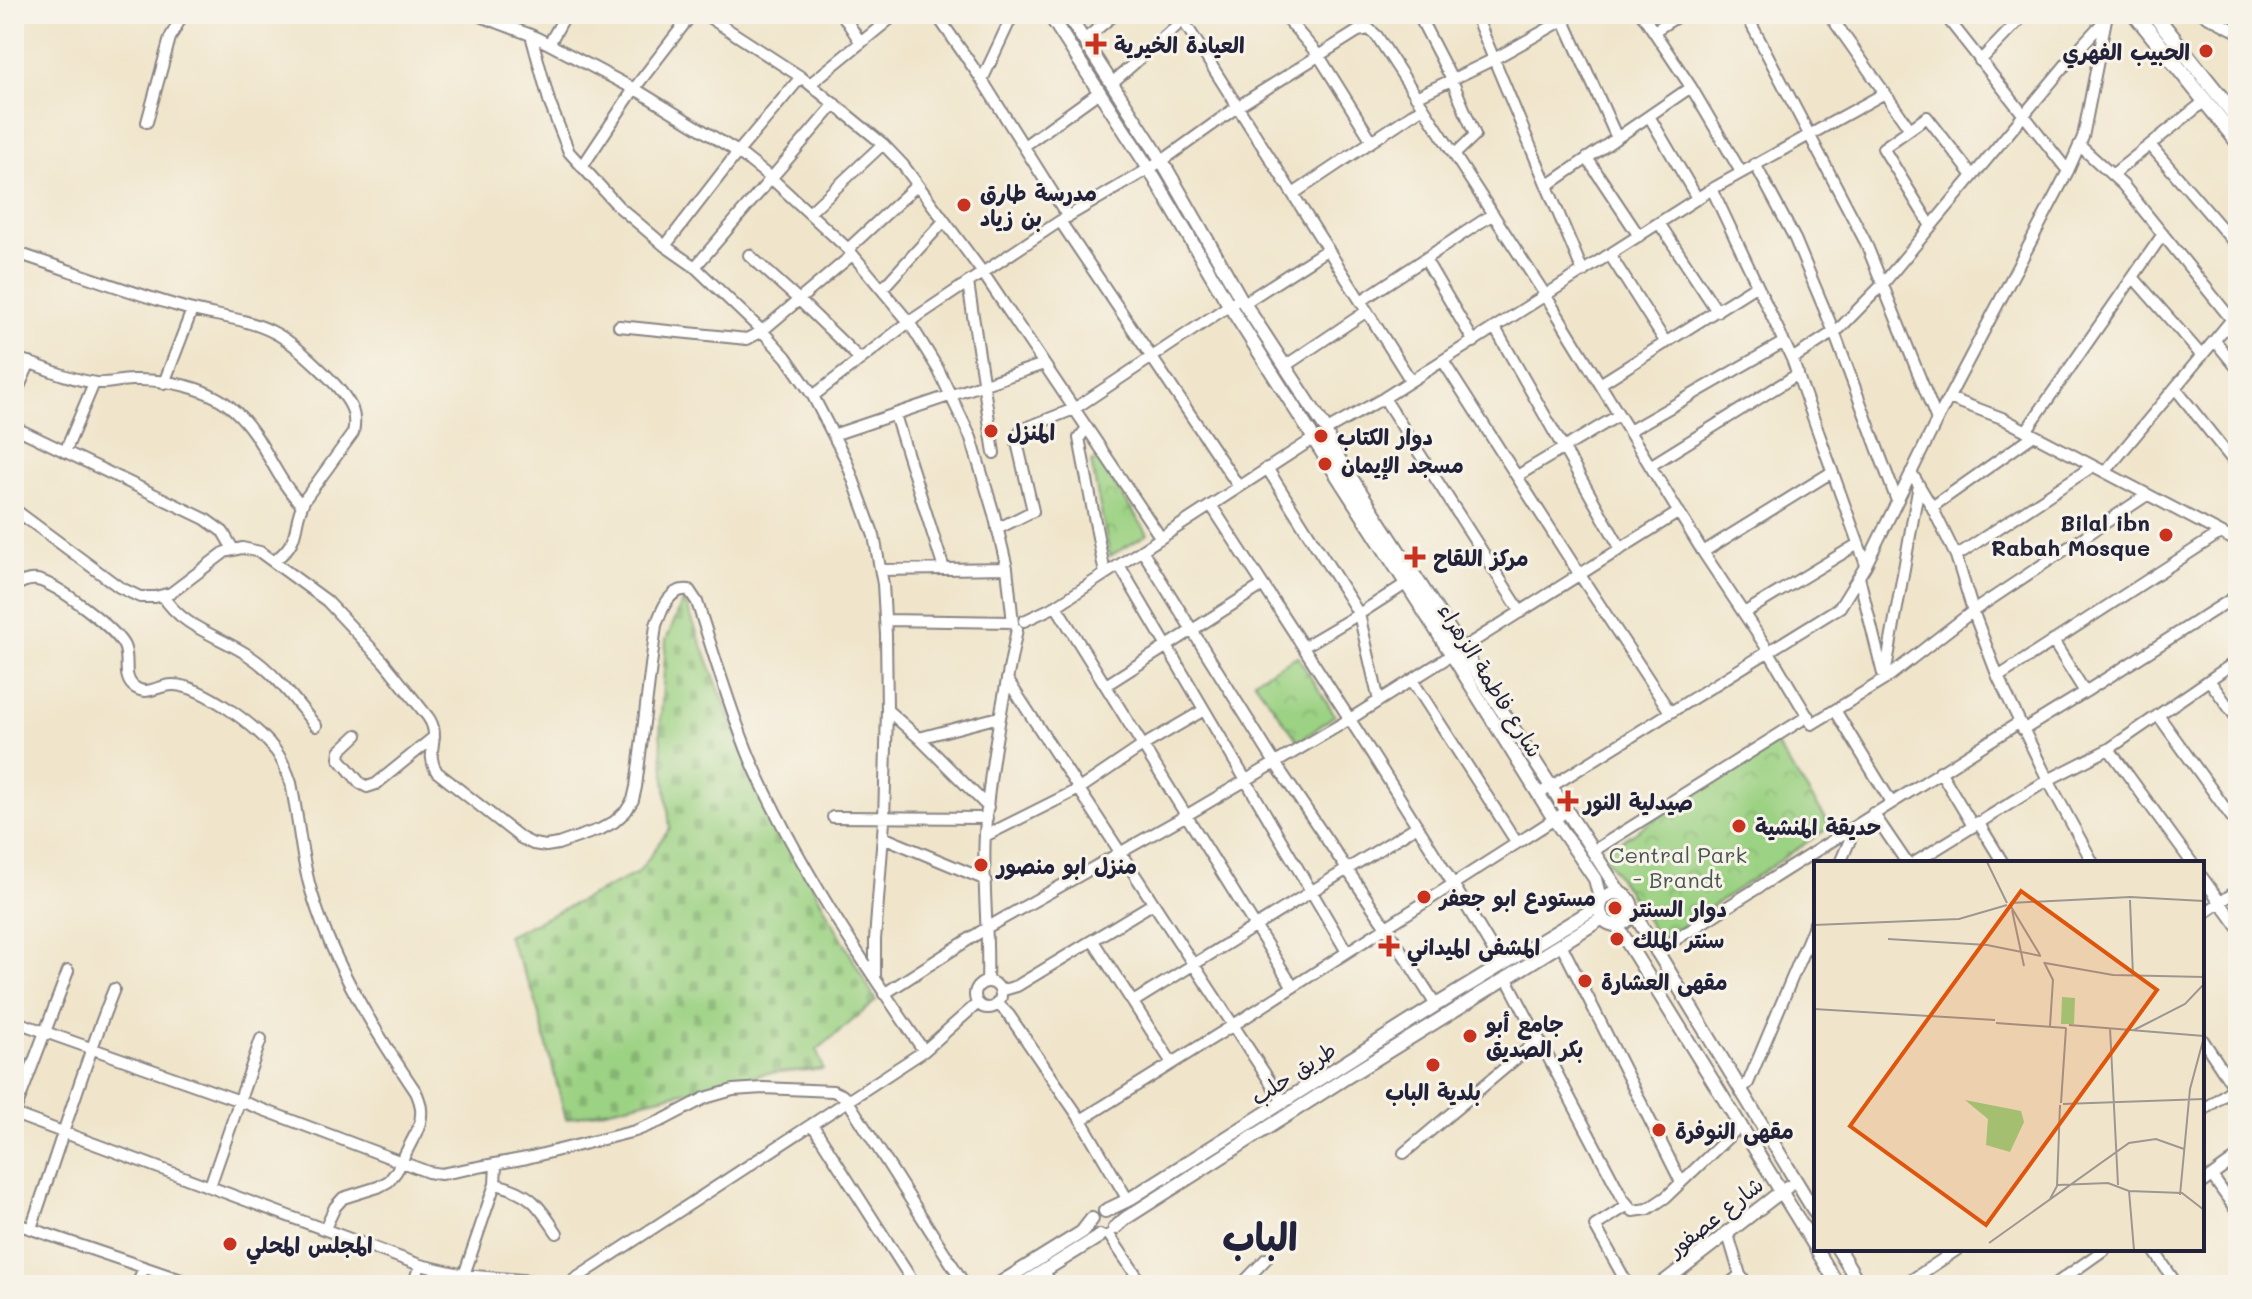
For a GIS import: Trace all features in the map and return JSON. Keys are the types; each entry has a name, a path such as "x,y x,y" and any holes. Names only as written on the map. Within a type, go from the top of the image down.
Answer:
{"highway":[{"path":"2135,14 2238,142"},
{"path":"2154,14 2238,119"}],"main road":[{"name":"شارع فاطمة الزهراء","path":"1049,14 1149,169 1312,438 1407,583 1551,787 1620,893"},
{"name":"شارع فاطمة الزهراء","path":"1067,14 1162,161 1242,300 1326,431 1332,448 1458,652 1554,819 1595,879 1601,904"},
{"path":"1312,438 1312,429 1316,425 1326,431"},
{"path":"1632,910 1629,918 1616,924 1609,923 1603,918 1601,904 1611,893 1620,893 1629,899 1656,952 1814,1211"},
{"name":"طريق حلب","path":"1105,1211 1128,1200 1601,904"},
{"path":"1021,1285 1108,1233 1129,1216 1603,918"},
{"path":"1616,924 1814,1246"},
{"name":"شارع عصفور","path":"1660,1285 1795,1180"},
{"path":"997,1285 1082,1232 1098,1213 1105,1211 1114,1217 1108,1233"},
{"path":"1092,1219 1093,1230 1108,1233"},
{"path":"1817,1251 1838,1285"},
{"path":"1839,1251 1860,1285"}],"street":[{"path":"147,122 170,38 183,14"},
{"path":"475,14 549,44 634,89 738,152 771,178 850,252 909,322 938,369 971,438 1007,568 1017,623 999,717 985,836 987,981"},
{"path":"549,44 566,14"},
{"path":"582,167 634,89 692,14"},
{"path":"704,14 801,77 883,144 903,165 983,273 1161,538"},
{"path":"842,14 861,43"},
{"path":"810,84 896,14"},
{"path":"936,14 1024,146 1064,219 1152,358 1239,487"},
{"path":"982,80 1013,14"},
{"path":"1084,40 1115,14"},
{"path":"1283,14 1319,56 1372,141"},
{"path":"1418,14 1451,78 1475,135 1454,155"},
{"path":"1476,14 1583,272"},
{"path":"1416,97 1494,59 1562,17 1574,14"},
{"path":"1642,14 1691,87 1741,172"},
{"path":"1654,31 1681,14"},
{"path":"1746,14 1865,241 1937,420"},
{"path":"1829,14 1910,129"},
{"path":"1944,14 2068,171"},
{"path":"1980,61 2025,14"},
{"path":"2203,14 2238,32"},
{"path":"2224,25 2231,14"},
{"path":"1112,83 1184,16 1237,107 1411,381"},
{"path":"1792,359 1834,332 1882,285 2107,16"},
{"path":"1539,794 1840,607 1866,565 1937,420 2068,171 2083,137 2107,16"},
{"path":"1562,17 1617,138"},
{"path":"813,396 909,322 1064,219 1162,161 1237,107 1358,31 1369,29 1377,36 1546,296 1812,724 1884,680 1973,611 2147,495"},
{"path":"531,35 550,104 569,152 618,206 695,267 786,357 813,396 846,460 874,536 886,620 887,710 875,980"},
{"path":"665,246 801,77"},
{"path":"1547,186 1691,87"},
{"path":"1024,146 1099,92"},
{"path":"1326,431 1474,342 1697,198 1885,93"},
{"path":"2112,175 2205,101"},
{"path":"695,267 835,104"},
{"path":"1293,194 1423,107"},
{"path":"1649,116 1697,198"},
{"path":"1931,226 1883,148 1927,117 1973,176"},
{"path":"809,213 883,144"},
{"path":"2079,145 2123,185 2235,316 2105,472"},
{"path":"2150,145 2238,247"},
{"path":"1587,158 1639,236"},
{"path":"1755,164 1795,239 1834,332 1897,501"},
{"path":"619,326 747,339 762,331 799,300 917,185"},
{"path":"1712,189 1792,359 1866,565"},
{"path":"1285,366 1425,259 1493,214"},
{"path":"882,289 944,221"},
{"path":"1659,223 1717,311"},
{"path":"1932,507 2030,433 2163,234"},
{"path":"997,529 1033,511 1016,438 1021,430 1074,409 1229,305 1328,249"},
{"path":"14,252 192,310 246,322 273,332 302,352 340,391 350,405 355,422 350,438 302,505 292,543 274,561"},
{"path":"749,255 860,359"},
{"path":"1610,255 1666,343"},
{"path":"1425,259 1474,342"},
{"path":"2133,277 2202,356"},
{"path":"968,283 994,453"},
{"path":"1600,384 1757,285"},
{"path":"164,383 192,310"},
{"path":"1495,328 1621,549"},
{"path":"2215,341 2238,369"},
{"path":"1629,431 1784,342"},
{"path":"14,357 94,383 132,380 205,392 234,409 285,486 302,505"},
{"path":"1443,361 1670,712"},
{"path":"14,398 30,362"},
{"path":"833,435 1044,364"},
{"path":"1650,466 1798,374"},
{"path":"65,452 94,383"},
{"path":"2175,388 2238,467"},
{"path":"1384,398 1521,612"},
{"path":"1949,398 2002,418 2238,542"},
{"path":"895,415 944,569"},
{"path":"1517,476 1619,415"},
{"path":"14,427 211,523 223,532 233,549"},
{"path":"1087,428 1079,438 1105,574"},
{"path":"886,620 1017,623 1056,606 1312,438"},
{"path":"1956,556 2093,466"},
{"path":"1267,468 1359,614 1379,701"},
{"path":"1703,552 1832,472"},
{"path":"1911,472 1956,556 1998,677 2092,861"},
{"path":"1884,680 1919,485"},
{"path":"1211,505 1350,719 1501,964"},
{"path":"14,509 125,591 147,598 163,596 178,589 217,556 233,549 251,549 274,561 327,601 431,721 435,736 430,756 437,772 527,842 539,846 552,846 607,826 626,811 634,794 656,625 674,592 689,590 697,602 728,701 762,785 875,980 924,1051"},
{"path":"884,994 988,927 1350,719 1679,512"},
{"path":"1998,677 2220,533"},
{"path":"1744,613 1858,544"},
{"path":"1142,550 1275,763 1436,1005"},
{"path":"1119,565 1347,952"},
{"path":"881,570 1007,568"},
{"path":"1859,577 1884,680"},
{"path":"14,587 28,580 41,581 64,594 97,619 123,645 129,681 138,689 149,691 175,685 201,694 233,712 266,739 286,766 312,895 325,932 356,998 422,1106 421,1121 393,1176 384,1184 340,1200 325,1228"},
{"path":"1303,647 1407,583"},
{"path":"1106,685 1263,585"},
{"path":"1656,952 1940,771 2085,692 2238,595"},
{"path":"163,596 185,621 248,654 269,671 316,726"},
{"path":"1056,606 1293,987"},
{"path":"2053,641 2085,692"},
{"path":"1917,861 2048,780 2109,749 2238,660"},
{"path":"1007,679 1284,1103"},
{"path":"1412,680 1517,843"},
{"path":"2209,680 2238,720"},
{"path":"887,710 919,738 988,812"},
{"path":"985,836 1079,789 1144,745 1204,710"},
{"path":"1835,710 1891,802"},
{"path":"2158,715 2238,826"},
{"path":"1593,851 1808,716"},
{"path":"919,738 999,717"},
{"path":"357,735 338,754 341,762 367,787 376,784 435,736"},
{"path":"2109,749 2191,861"},
{"path":"1940,771 2002,861"},
{"path":"1081,1120 1567,811"},
{"path":"833,817 884,818 988,812"},
{"path":"1873,813 1906,861"},
{"path":"1841,861 1857,824"},
{"path":"1133,1002 1417,826"},
{"path":"883,837 986,880"},
{"path":"2204,880 2238,927"},
{"path":"2204,914 2238,890"},
{"path":"1000,991 1017,986 1152,904"},
{"path":"1740,1090 1748,1083 1814,926"},
{"path":"1808,940 1814,951"},
{"path":"1093,941 1172,1063"},
{"path":"1561,944 1681,1182"},
{"path":"68,971 14,1114 420,1265 464,1275 567,1284 924,1051 978,1003"},
{"path":"1506,977 1633,1211 1648,1209 1666,1197 1741,1125"},
{"path":"987,981 995,984 1000,991 997,1003 985,1008 978,1003 974,996 976,987 987,981"},
{"path":"31,1228 114,989"},
{"path":"997,1003 1009,1015 1081,1120 1128,1200"},
{"path":"14,1021 428,1172 441,1174 496,1165 635,1131 705,1098 733,1090 833,1091 848,1101 965,1285"},
{"path":"210,1186 261,1039"},
{"path":"1404,1153 1538,1040"},
{"path":"2204,1042 2237,1089 2204,1110"},
{"path":"812,1124 915,1285"},
{"path":"2204,1182 2238,1157"},
{"path":"464,1275 495,1184 496,1165"},
{"path":"2212,1176 2238,1213"},
{"path":"495,1184 530,1197 557,1233"},
{"path":"1628,1205 1595,1226 1628,1285"},
{"path":"14,1223 196,1285"},
{"path":"1727,1231 1740,1275 1748,1285"},
{"path":"1108,1233 1143,1285"},
{"path":"1904,1285 1955,1251"},
{"path":"2054,1285 2102,1251"},
{"path":"2154,1251 2177,1285"},
{"path":"1241,1285 1266,1259"},
{"path":"413,1285 420,1265"},
{"path":"137,1285 144,1267"},
{"path":"1044,1270 1051,1285"},
{"path":"1728,1285 1740,1275"}],"green space":[{"path":"1098,460 1148,534 1110,556 1091,462"},
{"path":"684,599 753,777 876,1001 817,1050 823,1069 766,1073 566,1119 534,995 507,936 638,873 670,828 660,733 666,640"},
{"path":"1297,656 1335,715 1299,742 1254,680"},
{"name":"Central Park - Brandt","path":"1774,742 1831,826 1660,941 1603,853"}],"place":[{"name":"العيادة الخيرية","path":"1096,44"},
{"name":"الحبيب الفهري","path":"2206,51"},
{"name":"مدرسة طارق بن زياد","path":"964,205"},
{"name":"المنزل","path":"991,431"},
{"name":"دوار الكتاب","path":"1321,436"},
{"name":"مسجد الإيمان","path":"1325,464"},
{"name":"Bilal ibn Rabah Mosque","path":"2166,535"},
{"name":"مركز اللقاح","path":"1415,557"},
{"name":"صيدلية النور","path":"1568,801"},
{"name":"حديقة المنشية","path":"1739,826"},
{"name":"منزل ابو منصور","path":"981,865"},
{"name":"مستودع ابو جعفر","path":"1424,897"},
{"name":"دوار السنتر","path":"1615,908"},
{"name":"سنتر الملك","path":"1617,939"},
{"name":"المشفى الميداني","path":"1389,946"},
{"name":"مقهى العشارة","path":"1585,981"},
{"name":"جامع أبو بكر الصديق","path":"1470,1036"},
{"name":"بلدية الباب","path":"1433,1065"},
{"name":"مقهى النوفرة","path":"1659,1130"},
{"name":"المجلس المحلي","path":"230,1244"}],"district":[{"name":"الباب","path":"1260,1236"}]}
